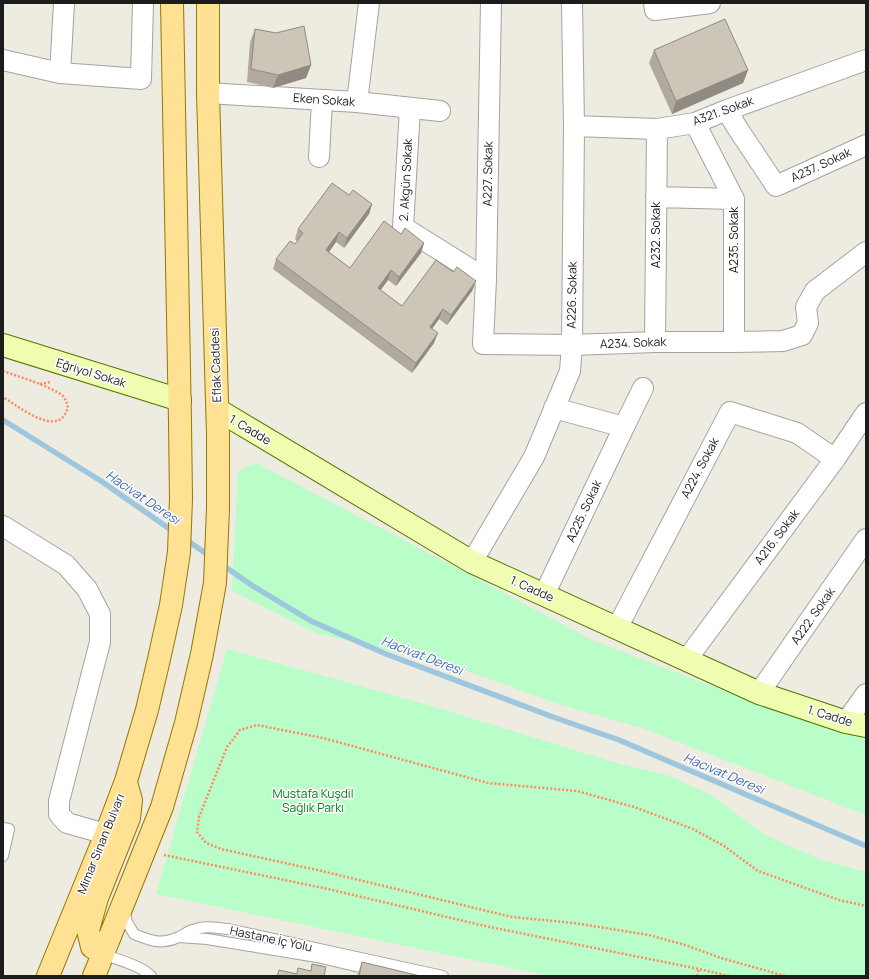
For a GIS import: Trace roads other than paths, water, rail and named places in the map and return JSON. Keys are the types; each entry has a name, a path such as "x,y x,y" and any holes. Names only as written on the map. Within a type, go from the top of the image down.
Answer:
{"main road":[{"path":"172,3 180,400"},
{"name":"Eflak Caddesi","path":"122,904 162,807 186,723 202,654 214,583 218,508 218,410 208,93 208,3"},
{"name":"Eğriyol Sokak","path":"3,345 180,400"},
{"name":"Mimar Sinan Bulvarı","path":"48,976 126,781 147,710 171,604 179,552 181,499 180,400"},
{"name":"1. Cadde","path":"218,410 472,562 759,693 856,724"},
{"path":"103,954 92,947 88,930 97,898 129,818 131,800 126,781"},
{"path":"94,976 122,904"}],"street":[{"path":"60,74 64,3"},
{"path":"3,60 60,74 141,79 143,3"},
{"path":"357,102 369,3"},
{"name":"A227. Sokak","path":"483,344 486,279 491,3"},
{"name":"A226. Sokak","path":"472,562 534,457 570,371 572,345 574,126 572,3"},
{"path":"654,3 655,10 710,3"},
{"name":"A321. Sokak","path":"574,126 657,129 695,123 866,60"},
{"name":"Eken Sokak","path":"208,93 357,102 440,111"},
{"path":"319,157 322,100"},
{"name":"2. Akgün Sokak","path":"410,108 403,228 486,279"},
{"name":"A237. Sokak","path":"727,110 776,186 866,145"},
{"name":"A235. Sokak","path":"695,123 734,199 734,342"},
{"name":"A232. Sokak","path":"655,342 657,129"},
{"path":"656,197 734,199"},
{"name":"A234. Sokak","path":"483,344 572,345 655,342 783,341 802,335 808,322 806,307 815,291 866,252"},
{"name":"A225. Sokak","path":"544,595 642,388"},
{"path":"554,408 624,427"},
{"name":"A224. Sokak","path":"617,628 730,412 797,433 835,458"},
{"name":"A216. Sokak","path":"687,659 835,458 866,413"},
{"path":"3,526 66,565 87,590 100,614 100,642 59,801 59,814 67,823 106,834"},
{"name":"A222. Sokak","path":"759,693 866,539"},
{"path":"856,724 866,694"}],"lane":[{"path":"3,828 9,829 3,856"},
{"name":"Hastane İç Yolu","path":"122,904 127,922 134,934 150,941 165,942 194,929 208,927 228,929 443,976"},
{"path":"179,937 207,939 317,957 398,976"},
{"path":"103,954 135,966 147,972 151,976"}],"waterway":[{"name":"Hacivat Deresi","path":"3,420 101,481 174,532"},
{"name":"Hacivat Deresi","path":"185,539 211,557"},
{"name":"Hacivat Deresi","path":"221,564 253,586 311,621 386,654 553,717 619,740 866,846"}],"park label":[{"name":"Mustafa Kuşdil Sağlık Parkı","path":"313,801"}]}
